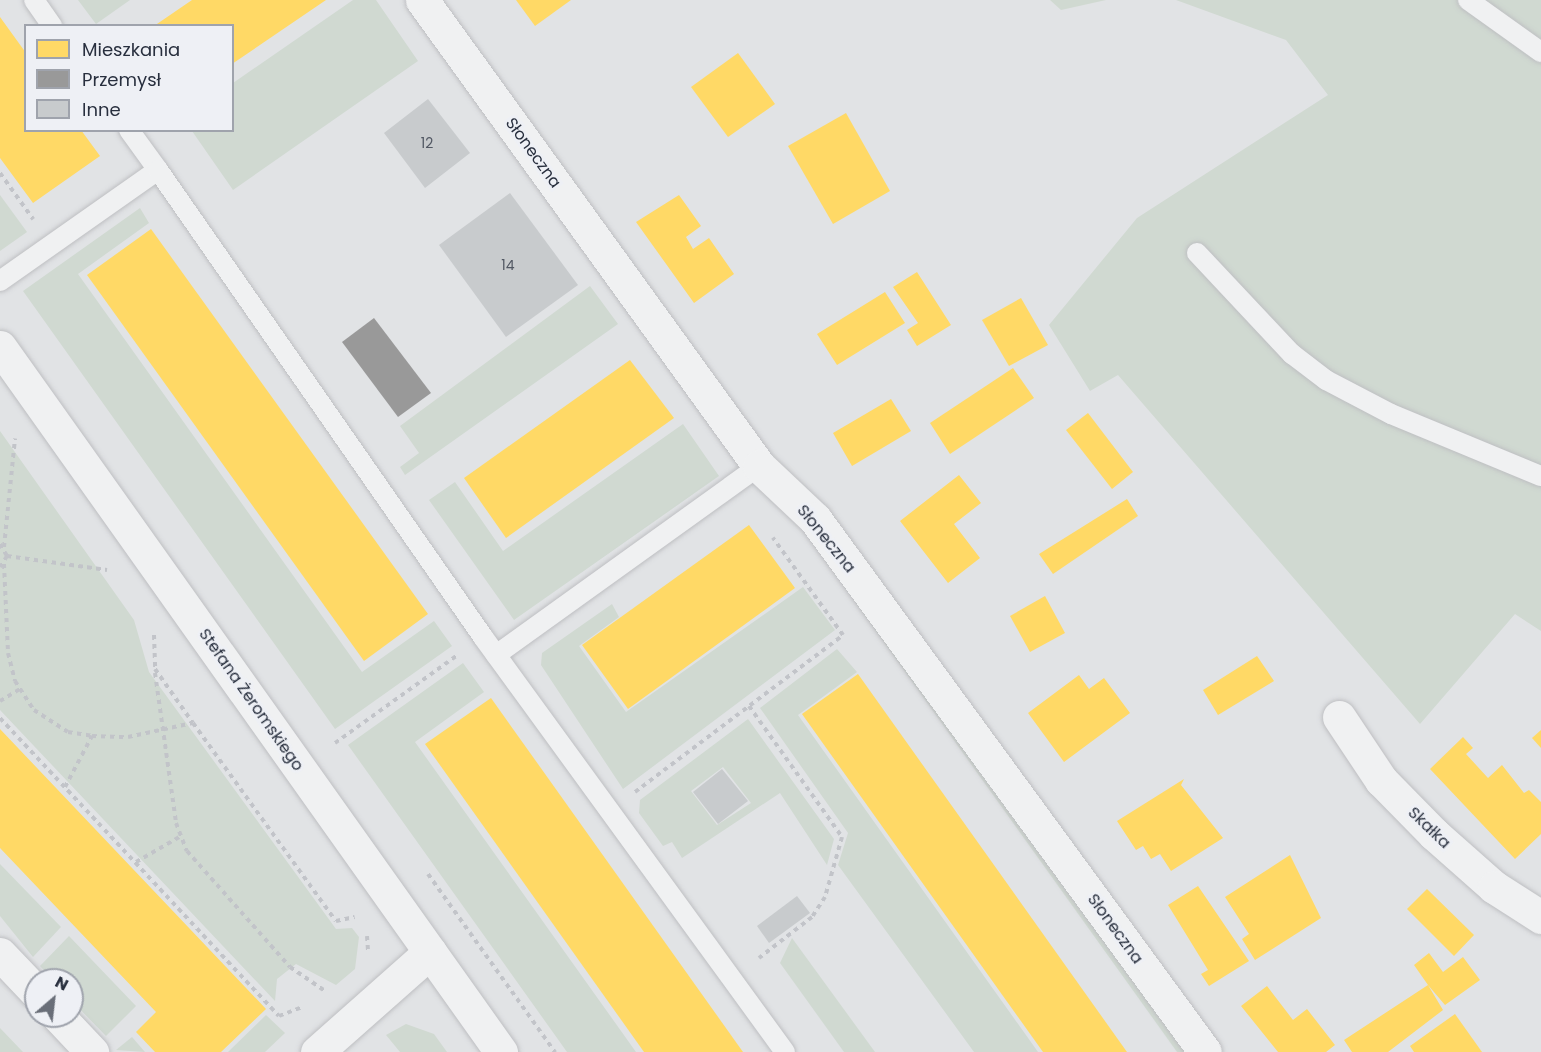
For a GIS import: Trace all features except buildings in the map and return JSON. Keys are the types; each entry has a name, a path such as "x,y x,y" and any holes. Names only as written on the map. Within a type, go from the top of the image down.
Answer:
{"street":[{"name":"Słoneczna","path":"422,0 747,475 815,519 1205,1052"},
{"name":"Stefana Żeromskiego","path":"0,347 501,1052"},
{"name":"Skałka","path":"1339,717 1381,780 1434,834 1494,887 1541,917"},
{"path":"317,1052 430,952"},
{"path":"0,954 24,979"},
{"path":"69,1028 92,1052"}],"lane":[{"path":"34,0 51,24"},
{"path":"1468,0 1541,52"},
{"path":"130,132 483,637 785,1052"},
{"path":"0,281 158,170"},
{"path":"1197,254 1292,354 1326,380 1391,414 1541,476"},
{"path":"496,655 747,475"}],"path":[{"path":"0,173 27,212"},
{"path":"10,428 22,445"},
{"path":"7,556 2,546 15,435"},
{"path":"609,812 843,635 747,475"},
{"path":"7,556 2,566 8,653 20,689 51,723 92,735 128,737 193,723"},
{"path":"7,556 110,570"},
{"path":"103,560 116,579"},
{"path":"147,624 154,633 155,669 181,836 233,909 290,967 334,997 323,1001"},
{"path":"335,743 483,637"},
{"path":"155,669 336,921 356,917 367,936 365,964"},
{"path":"0,701 20,689"},
{"path":"731,979 812,917 825,897 842,837 749,706"},
{"path":"0,718 279,1016 312,1005"},
{"path":"65,787 92,735"},
{"path":"136,862 181,836"}],"shaded area":[{"path":"78,0 130,0 96,24"},
{"path":"353,0 376,0 418,61 233,190 193,132 234,132 234,82"},
{"path":"1050,0 1106,0 1061,10"},
{"path":"1176,0 1541,0 1541,631 1515,614 1420,724 1118,375 1090,391 1049,325 1137,218 1328,95 1286,40"},
{"path":"0,195 27,232 0,251"},
{"path":"140,208 149,223 78,274 362,672 434,621 452,646 335,729 23,291"},
{"path":"590,286 618,324 405,475 400,467 419,453 400,426"},
{"path":"683,424 719,476 514,620 429,500 455,482 503,551"},
{"path":"0,431 134,620 149,672 336,929 352,928 359,937 355,969 336,985 296,964 277,979 275,1001 0,710"},
{"path":"807,535 1192,1052 1177,1052"},
{"path":"803,587 835,630 623,789 541,665 542,653 612,604 619,617 579,646 626,712"},
{"path":"837,649 857,672 798,715 1038,1052 974,1052 838,865 848,833 760,708"},
{"path":"463,663 484,692 415,742 636,1052 567,1052 348,745"},
{"path":"748,719 834,839 827,865 780,793 682,858 672,842 663,846 639,813 640,800","holes":["723,767 751,803 717,825 691,791"]},
{"path":"0,864 61,927 33,957 0,916"},
{"path":"69,936 136,1006 106,1036 84,1013 84,968 42,968 40,966"},
{"path":"792,938 875,1052 844,1052 780,963"},
{"path":"266,1015 285,1033 265,1052 228,1052"},
{"path":"406,1024 434,1034 447,1052 400,1052 386,1035"},
{"path":"0,1028 23,1052 0,1052"},
{"path":"132,1037 145,1052 116,1050"}]}
